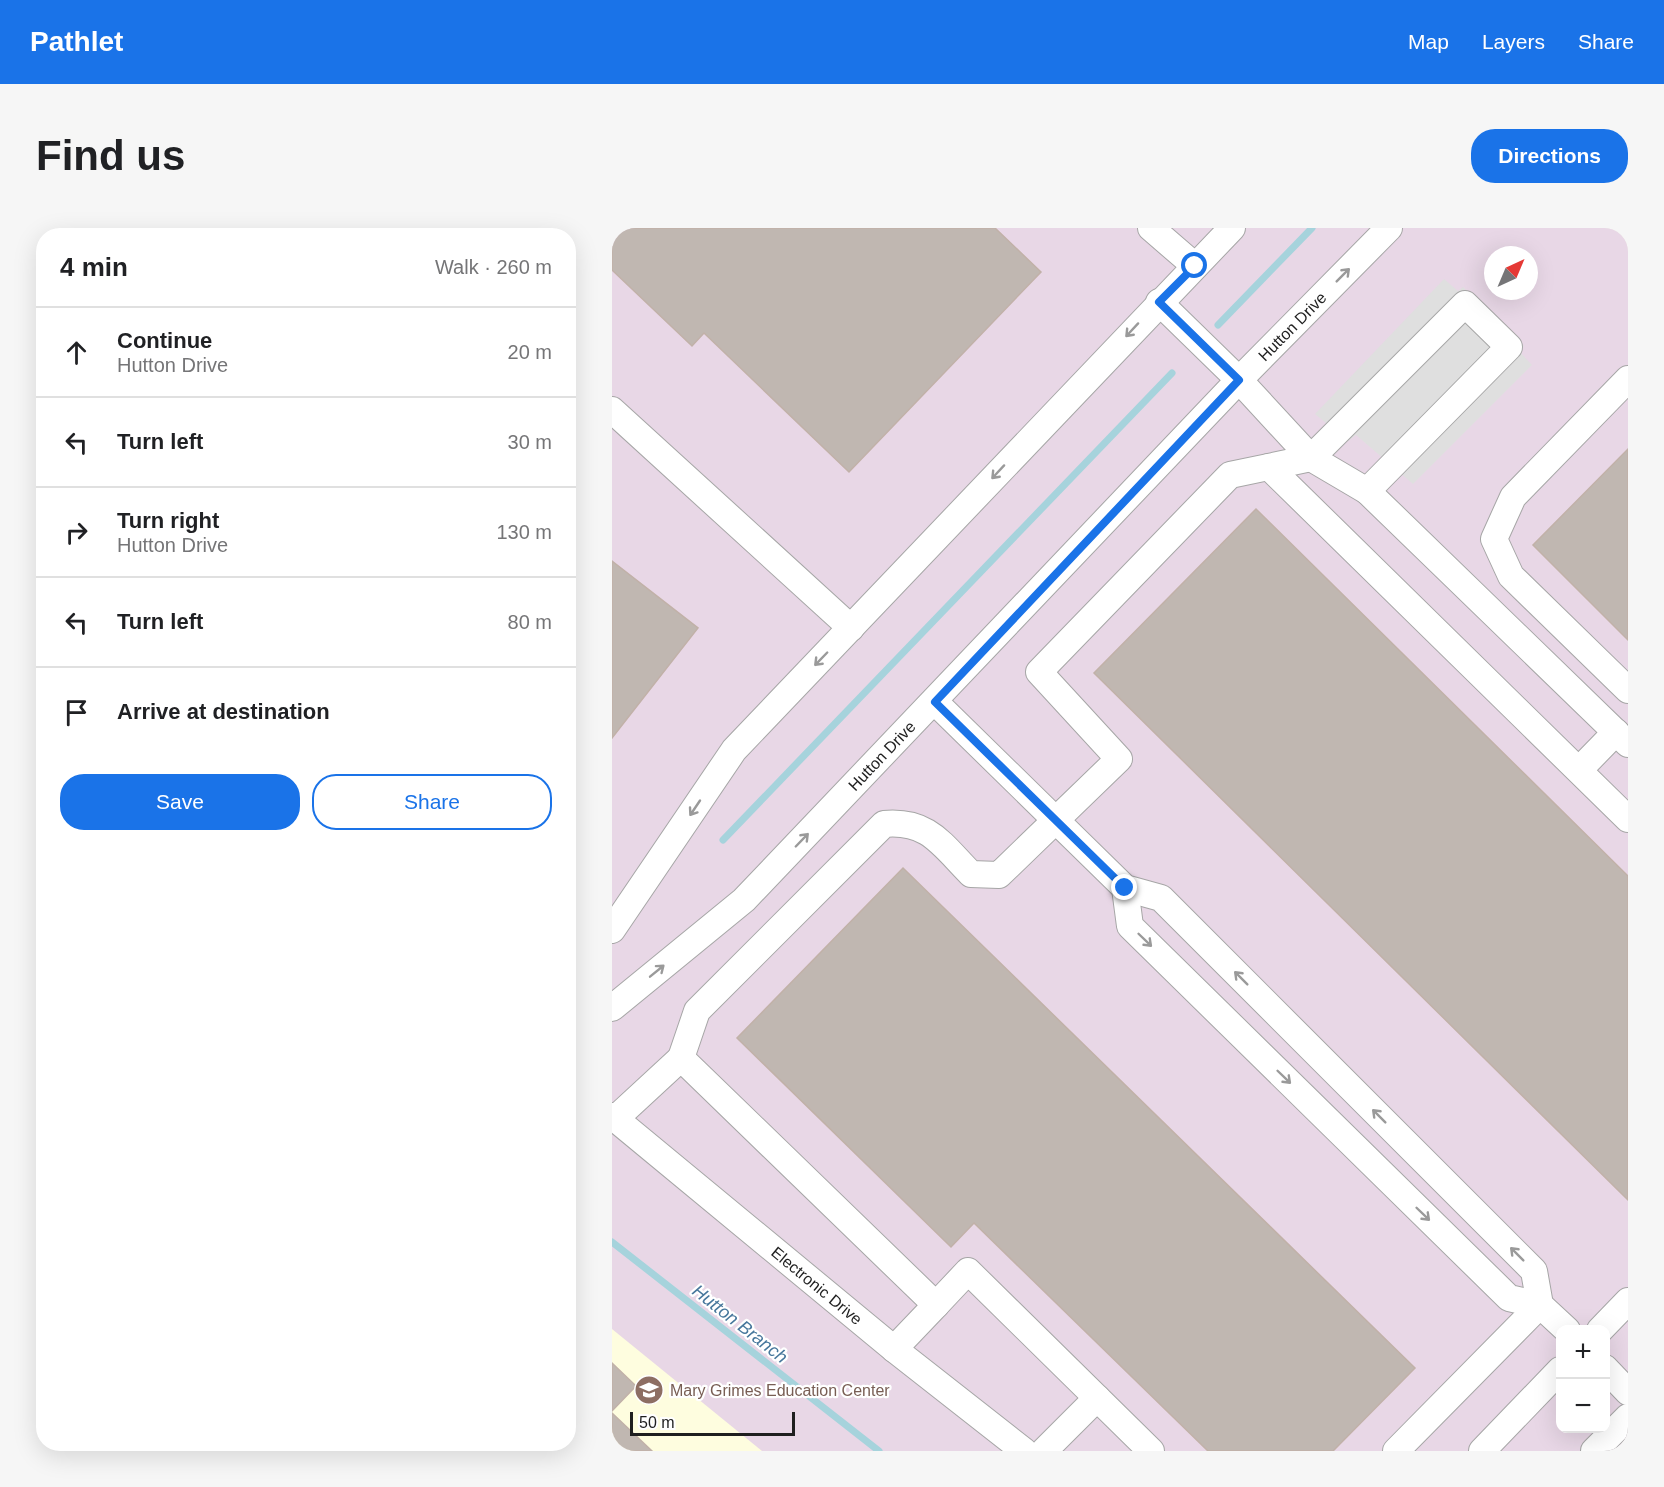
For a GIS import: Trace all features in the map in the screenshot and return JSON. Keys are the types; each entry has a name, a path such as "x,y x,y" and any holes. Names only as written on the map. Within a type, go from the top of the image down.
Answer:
{"street":[{"path":"1151,228 1195,266"},
{"path":"612,930 734,750 1232,228"},
{"name":"Hutton Drive","path":"612,1008 744,900 935,702 1239,380 1389,228"},
{"path":"1159,302 1239,380 1311,458 1367,491 1622,738 1578,770"},
{"path":"614,1117 681,1058 697,1011 884,824 903,822 926,829 971,874 999,875 1119,759 1039,672 1230,475 1311,458 1465,304 1509,346 1367,491"},
{"path":"1628,379 1513,496 1494,539 1511,576 1628,690"},
{"path":"612,410 851,628"},
{"path":"1269,467 1628,819"},
{"path":"935,702 1125,888 1161,898 1534,1271 1540,1305"},
{"path":"1125,888 1130,926 1509,1298 1540,1305 1562,1325"},
{"path":"681,1058 936,1305"},
{"name":"Electronic Drive","path":"614,1117 894,1349 1024,1451"},
{"path":"894,1349 968,1270 1151,1451"},
{"path":"1604,1325 1628,1301"},
{"path":"1396,1451 1540,1305"},
{"path":"1610,1373 1628,1392"},
{"path":"1482,1451 1556,1374"},
{"path":"1044,1451 1097,1398"},
{"path":"1594,1451 1628,1417"}],"shaded area":[{"path":"612,228 1628,228 1628,1451 612,1451"},
{"path":"1444,279 1458,291 1463,287 1524,346 1519,351 1532,365 1413,484 1356,435 1348,441 1315,414"},
{"name":"Mary Grimes Education Center","path":"612,1329 762,1451 612,1451"}],"building":[{"path":"612,228 995,228 1041,272 849,472 704,333 692,346 612,270"},
{"path":"1628,449 1628,640 1533,545"},
{"path":"1256,509 1628,876 1628,1200 1094,673"},
{"path":"612,561 698,628 612,738"},
{"path":"903,868 1415,1368 1333,1451 1208,1451 974,1223 951,1247 737,1038"},
{"path":"612,1363 636,1386 612,1411"},
{"path":"612,1413 652,1451 612,1451"}],"waterway":[{"path":"1218,325 1312,228"},
{"path":"723,840 1172,373"},
{"name":"Hutton Branch","path":"612,1242 879,1451"}],"place":[{"name":"Mary Grimes Education Center","path":"649,1390"}],"route":[{"path":"1125,888 935,702 1239,380 1159,302 1195,266"}]}
